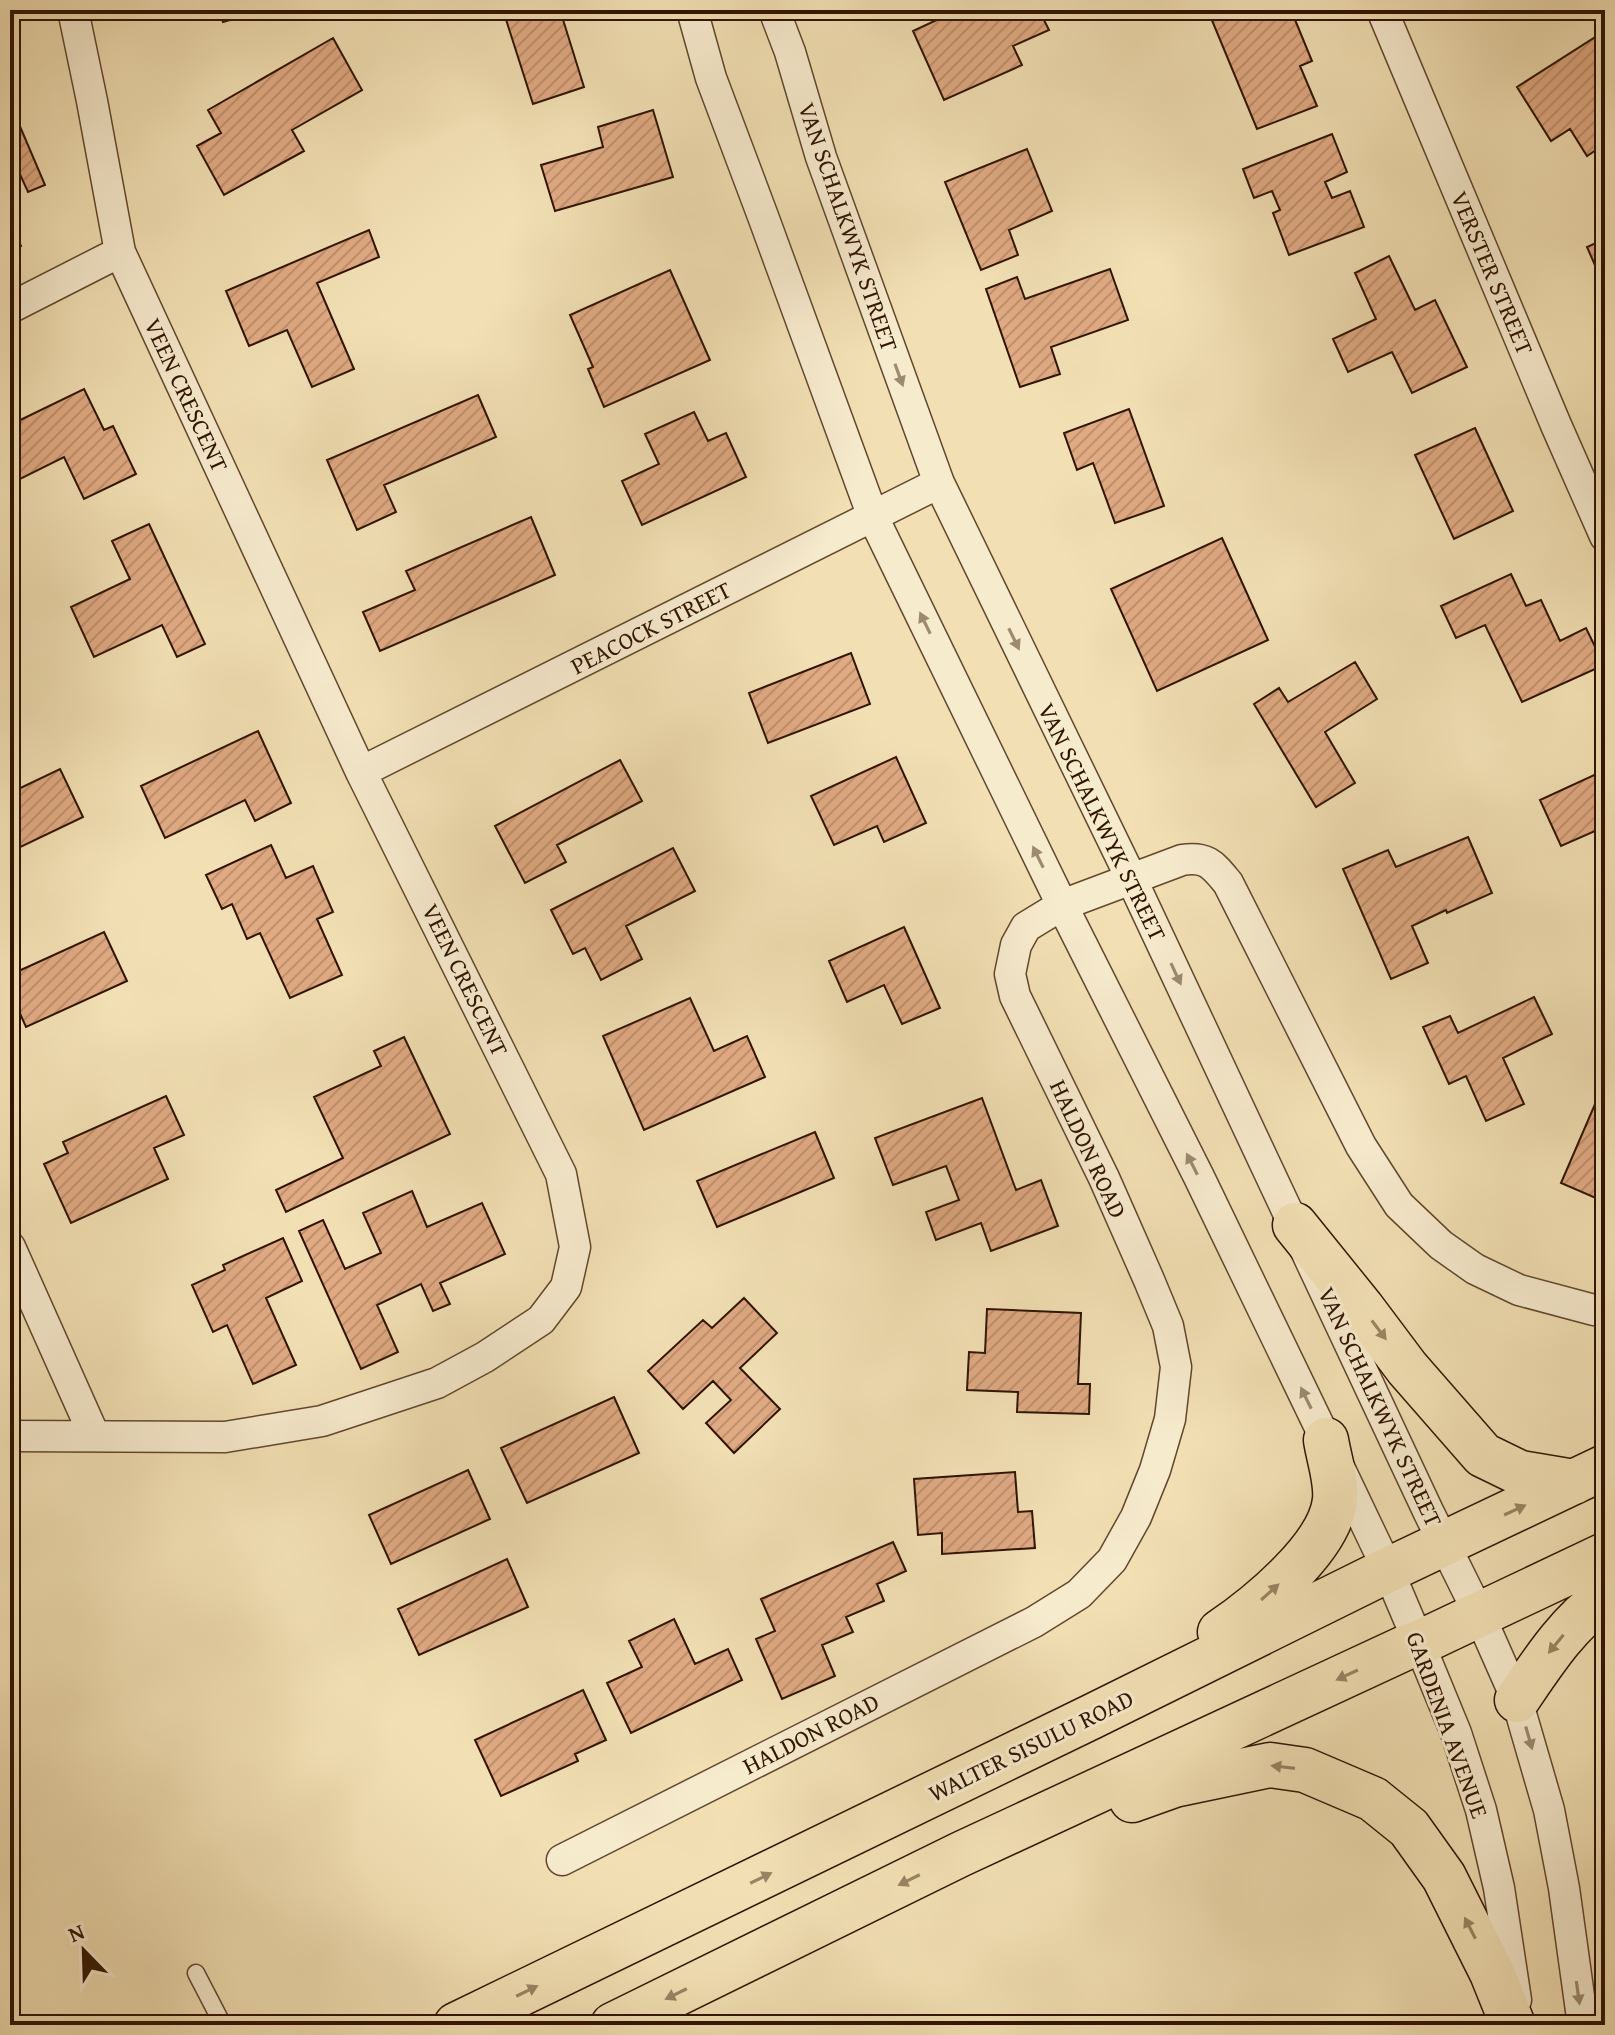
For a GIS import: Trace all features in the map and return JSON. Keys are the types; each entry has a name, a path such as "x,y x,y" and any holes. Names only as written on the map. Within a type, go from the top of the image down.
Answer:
{"highway":[{"path":"1295,1225 1407,1368 1483,1455 1520,1473 1589,1474"},
{"path":"1091,1717 1234,1623 1287,1576 1321,1540 1335,1502 1326,1440"},
{"name":"WALTER SISULU ROAD","path":"456,2025 1589,1474"},
{"path":"613,2025 961,1854 1605,1555"},
{"path":"1517,1700 1554,1645 1605,1597"},
{"path":"961,1854 1174,1785 1270,1765 1305,1770 1373,1799 1409,1828 1444,1877 1515,2025"}],"street":[{"name":"VEEN CRESCENT","path":"10,1436 225,1437 322,1421 437,1383 541,1320 566,1287 575,1247 561,1174 361,772 120,252 73,10"},
{"path":"692,10 711,78 873,517 1199,1177 1388,1570"},
{"name":"VAN SCHALKWYK STREET","path":"774,10 826,171 939,483 1131,878 1479,1614"},
{"name":"VERSTER STREET","path":"1382,10 1605,536"},
{"path":"10,308 120,252"},
{"name":"PEACOCK STREET","path":"361,772 939,483"},
{"name":"HALDON ROAD","path":"562,1860 1034,1622 1079,1594 1112,1560 1136,1517 1155,1470 1170,1419 1176,1367 1168,1326 1104,1178 1015,996 1010,974 1016,945 1026,927 1062,905 1182,860 1196,858 1212,864 1228,883 1361,1146 1399,1205 1441,1245 1475,1269 1519,1290 1605,1311"},
{"path":"10,1247 94,1435"},
{"name":"GARDENIA AVENUE","path":"1388,1570 1456,1733 1481,1810 1499,1888 1515,2025"},
{"path":"1479,1614 1517,1700 1549,1810 1564,1888 1583,2025"}],"lane":[{"path":"196,1973 223,2025"}],"building":[{"path":"219,10 265,10 223,22"},
{"path":"503,10 560,10 584,87 533,104"},
{"path":"958,10 1039,10 1049,30 1013,46 1022,65 944,100 913,31"},
{"path":"1230,10 1291,10 1312,61 1300,66 1317,106 1257,129 1211,18"},
{"path":"1597,36 1605,49 1605,102 1601,104 1605,110 1605,144 1587,156 1570,129 1551,141 1517,87"},
{"path":"333,38 362,90 292,130 304,151 224,195 197,146 221,133 208,110"},
{"path":"10,103 45,185 28,192 19,172 10,176"},
{"path":"653,110 673,177 555,211 541,165 603,147 598,127"},
{"path":"1332,134 1347,172 1325,182 1332,198 1350,191 1364,227 1289,255 1273,213 1280,210 1272,191 1254,198 1243,169"},
{"path":"1027,149 1052,211 1009,230 1018,255 981,270 945,182"},
{"path":"10,221 21,246 10,251"},
{"path":"369,230 379,257 317,283 354,369 312,387 287,330 249,346 226,291"},
{"path":"1605,239 1605,288 1587,247"},
{"path":"1389,256 1415,310 1435,300 1467,367 1412,393 1392,352 1348,372 1333,339 1376,319 1355,273"},
{"path":"1110,269 1128,320 1051,347 1060,374 1020,387 986,289 1017,277 1025,299"},
{"path":"670,270 710,360 604,407 588,369 593,367 570,315"},
{"path":"84,389 104,430 113,426 136,474 84,499 64,457 10,484 10,425"},
{"path":"478,395 496,437 384,485 396,512 357,530 327,460"},
{"path":"1129,409 1164,506 1115,523 1093,463 1077,470 1064,433"},
{"path":"694,412 708,441 726,433 746,477 642,525 622,481 659,464 645,434"},
{"path":"1475,428 1513,511 1454,539 1415,455"},
{"path":"531,517 555,575 380,651 363,612 415,590 406,571"},
{"path":"149,524 205,644 177,657 162,625 94,657 71,607 130,579 112,541"},
{"path":"1222,538 1268,640 1157,691 1111,589"},
{"path":"1511,574 1526,606 1541,600 1560,641 1586,628 1604,665 1522,702 1485,625 1456,638 1441,606"},
{"path":"851,653 870,704 768,743 749,693"},
{"path":"1355,662 1377,699 1325,732 1355,783 1316,807 1254,704 1279,688 1288,702"},
{"path":"258,731 291,803 255,821 245,800 165,838 141,786"},
{"path":"896,757 926,823 884,842 877,826 834,845 811,796"},
{"path":"620,760 642,801 557,845 566,862 525,883 495,826"},
{"path":"60,769 83,817 10,852 10,793"},
{"path":"1605,770 1605,829 1561,846 1540,800"},
{"path":"1468,837 1492,893 1412,926 1428,963 1391,979 1343,869 1388,850 1396,867"},
{"path":"271,845 286,878 313,866 333,912 317,919 342,975 290,998 260,933 247,939 232,904 222,909 206,875"},
{"path":"673,848 695,891 626,926 642,959 601,980 585,948 573,954 551,910"},
{"path":"904,927 940,1008 902,1024 884,985 847,1002 829,961"},
{"path":"104,932 127,981 26,1027 10,991 10,975"},
{"path":"1534,997 1552,1034 1503,1058 1524,1104 1486,1121 1466,1076 1449,1084 1423,1027 1450,1016 1458,1033"},
{"path":"690,998 714,1051 747,1036 765,1077 644,1130 603,1036"},
{"path":"404,1037 450,1134 286,1212 276,1190 343,1158 314,1097 381,1066 374,1051"},
{"path":"1605,1081 1605,1202 1561,1183"},
{"path":"166,1096 184,1135 154,1148 168,1179 71,1223 44,1164 68,1153 63,1142"},
{"path":"982,1098 1016,1190 1041,1180 1058,1226 991,1251 981,1223 936,1240 926,1212 959,1200 946,1166 893,1185 875,1138"},
{"path":"815,1132 834,1178 717,1227 697,1181"},
{"path":"412,1191 427,1227 482,1203 505,1254 440,1283 450,1304 433,1311 421,1284 377,1305 398,1352 361,1369 299,1231 323,1220 345,1269 381,1253 363,1213"},
{"path":"283,1238 302,1281 266,1298 296,1365 253,1384 227,1325 213,1332 192,1285 225,1270 223,1265"},
{"path":"744,1298 777,1333 740,1368 780,1409 734,1453 706,1423 731,1400 713,1381 683,1409 648,1371 703,1320 712,1328"},
{"path":"987,1309 1081,1313 1078,1384 1090,1384 1089,1414 1017,1412 1018,1392 967,1390 969,1352 985,1353"},
{"path":"614,1397 639,1453 527,1503 501,1448"},
{"path":"468,1470 490,1519 391,1564 369,1515"},
{"path":"1015,1472 1018,1512 1032,1511 1035,1548 942,1554 942,1533 918,1535 914,1479"},
{"path":"893,1542 906,1571 877,1584 884,1601 846,1617 853,1632 822,1645 835,1676 782,1699 756,1639 775,1631 761,1599"},
{"path":"507,1559 528,1607 419,1655 398,1609"},
{"path":"674,1619 695,1664 728,1649 742,1680 631,1733 607,1683 642,1667 629,1641"},
{"path":"583,1690 606,1740 575,1754 578,1761 501,1796 475,1740"}]}
